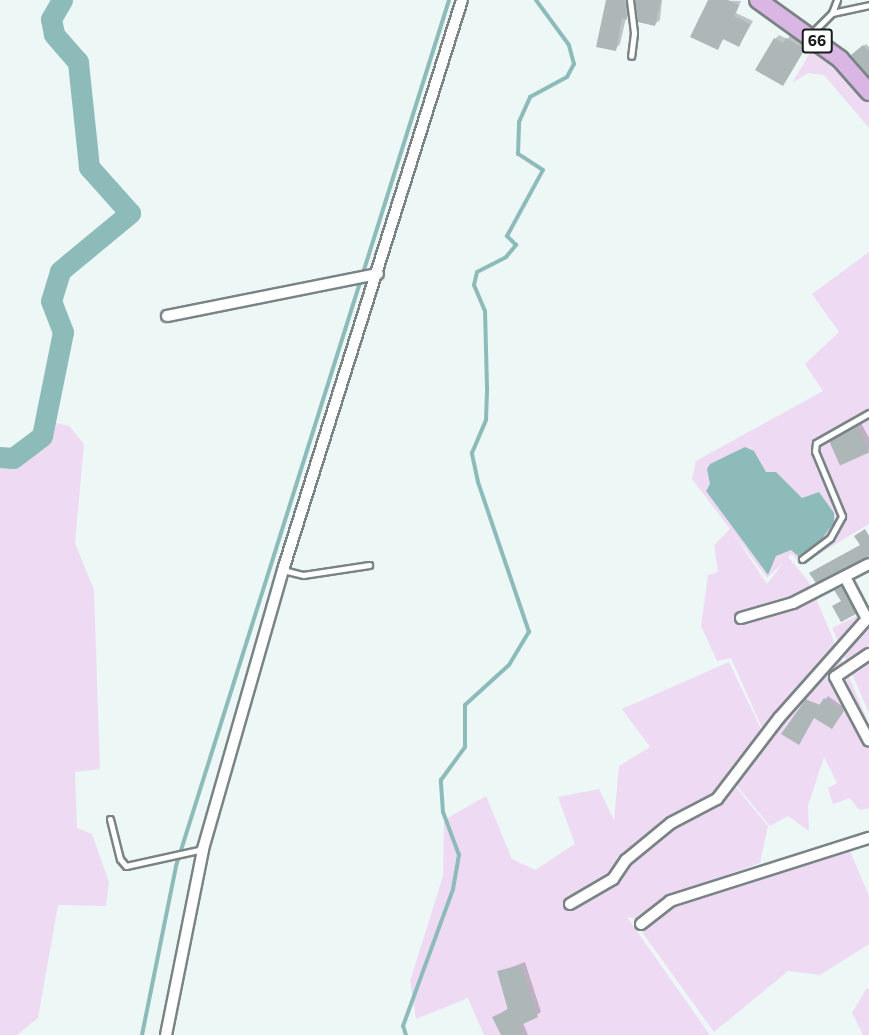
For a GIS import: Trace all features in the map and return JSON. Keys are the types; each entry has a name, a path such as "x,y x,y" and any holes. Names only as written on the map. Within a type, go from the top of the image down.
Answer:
{"main road":[{"name":"66","path":"758,0 810,36 869,92"}],"street":[{"path":"166,1035 200,850 283,570 378,274 462,0"},
{"path":"167,316 378,274"},
{"path":"741,618 793,603 869,564"},
{"path":"570,904 614,879 626,860 671,823 717,799 779,718 867,620 845,577"},
{"path":"869,654 835,677 869,741"},
{"path":"641,924 670,901 869,838"}],"lane":[{"path":"630,0 634,33 631,56"},
{"path":"810,36 832,13 837,0"},
{"path":"832,13 869,5"},
{"path":"802,559 830,538 842,516 815,450 816,443 869,413"},
{"path":"283,570 303,574 369,565"},
{"path":"110,819 120,860 126,866 200,850"}],"shaded area":[{"path":"811,51 834,61 869,101 869,128 824,75 808,73 792,83"},
{"path":"869,252 869,524 801,565 792,554 788,557 809,582 869,724 869,808 859,810 850,798 833,804 828,788 837,783 824,757 808,806 809,831 788,816 770,826 728,775 763,730 731,658 717,661 701,626 708,575 718,572 714,545 730,529 692,479 696,461 823,391 805,364 839,332 812,294","holes":["731,530 767,578 784,562 767,584"]},
{"path":"52,422 69,426 84,444 75,543 94,590 100,769 75,772 77,828 92,834 109,882 106,906 58,905 38,1018 17,1035 0,1035 0,467 14,467 47,447"},
{"path":"869,610 869,713 832,628"},
{"path":"729,662 762,731 726,775 768,826 760,863 679,892 636,919 627,917 710,1035 484,1035 468,998 416,1019 410,981 443,876 444,820 486,796 512,859 535,870 575,844 558,797 599,789 614,820 619,766 650,747 622,709"},
{"path":"838,842 850,851 869,896 869,944 820,975 788,971 714,1032 634,921 776,859"},
{"path":"866,989 869,989 869,1035 863,1035 852,1013"}],"water":[{"path":"745,447 754,451 766,472 776,472 802,498 819,492 834,513 834,522 822,539 798,556 791,550 776,556 768,575 706,491 710,484 707,469 710,464"}],"building":[{"path":"606,0 625,0 627,20 622,18 616,51 596,47"},
{"path":"635,0 661,0 655,26 638,22"},
{"path":"708,0 728,0 739,5 734,16 750,24 739,47 723,39 718,50 690,37"},
{"path":"774,38 783,43 786,38 805,49 783,86 755,70"},
{"path":"863,45 869,51 869,76 851,55"},
{"path":"857,425 869,452 840,465 828,438"},
{"path":"865,529 869,536 869,557 816,583 809,573 860,545 854,536"},
{"path":"842,587 856,614 841,622 832,606 841,601 834,590"},
{"path":"824,698 844,711 832,729 814,718 799,745 781,734 806,699 818,707"},
{"path":"521,965 538,1017 519,1026 523,1035 501,1035 492,1017 508,1010 497,971"}],"waterway":[{"path":"0,457 13,458 42,436 63,332 51,301 60,271 130,213 89,167 78,62 54,34 51,19 62,0"},
{"path":"142,1035 176,866 449,0"},
{"path":"406,1035 403,1026 453,889 459,855 443,812 441,780 465,747 465,705 509,665 529,632 478,482 472,453 486,420 487,387 485,311 474,285 477,272 506,257 516,245 507,236 543,170 518,154 519,122 530,97 567,77 574,64 569,45 536,0"}]}
